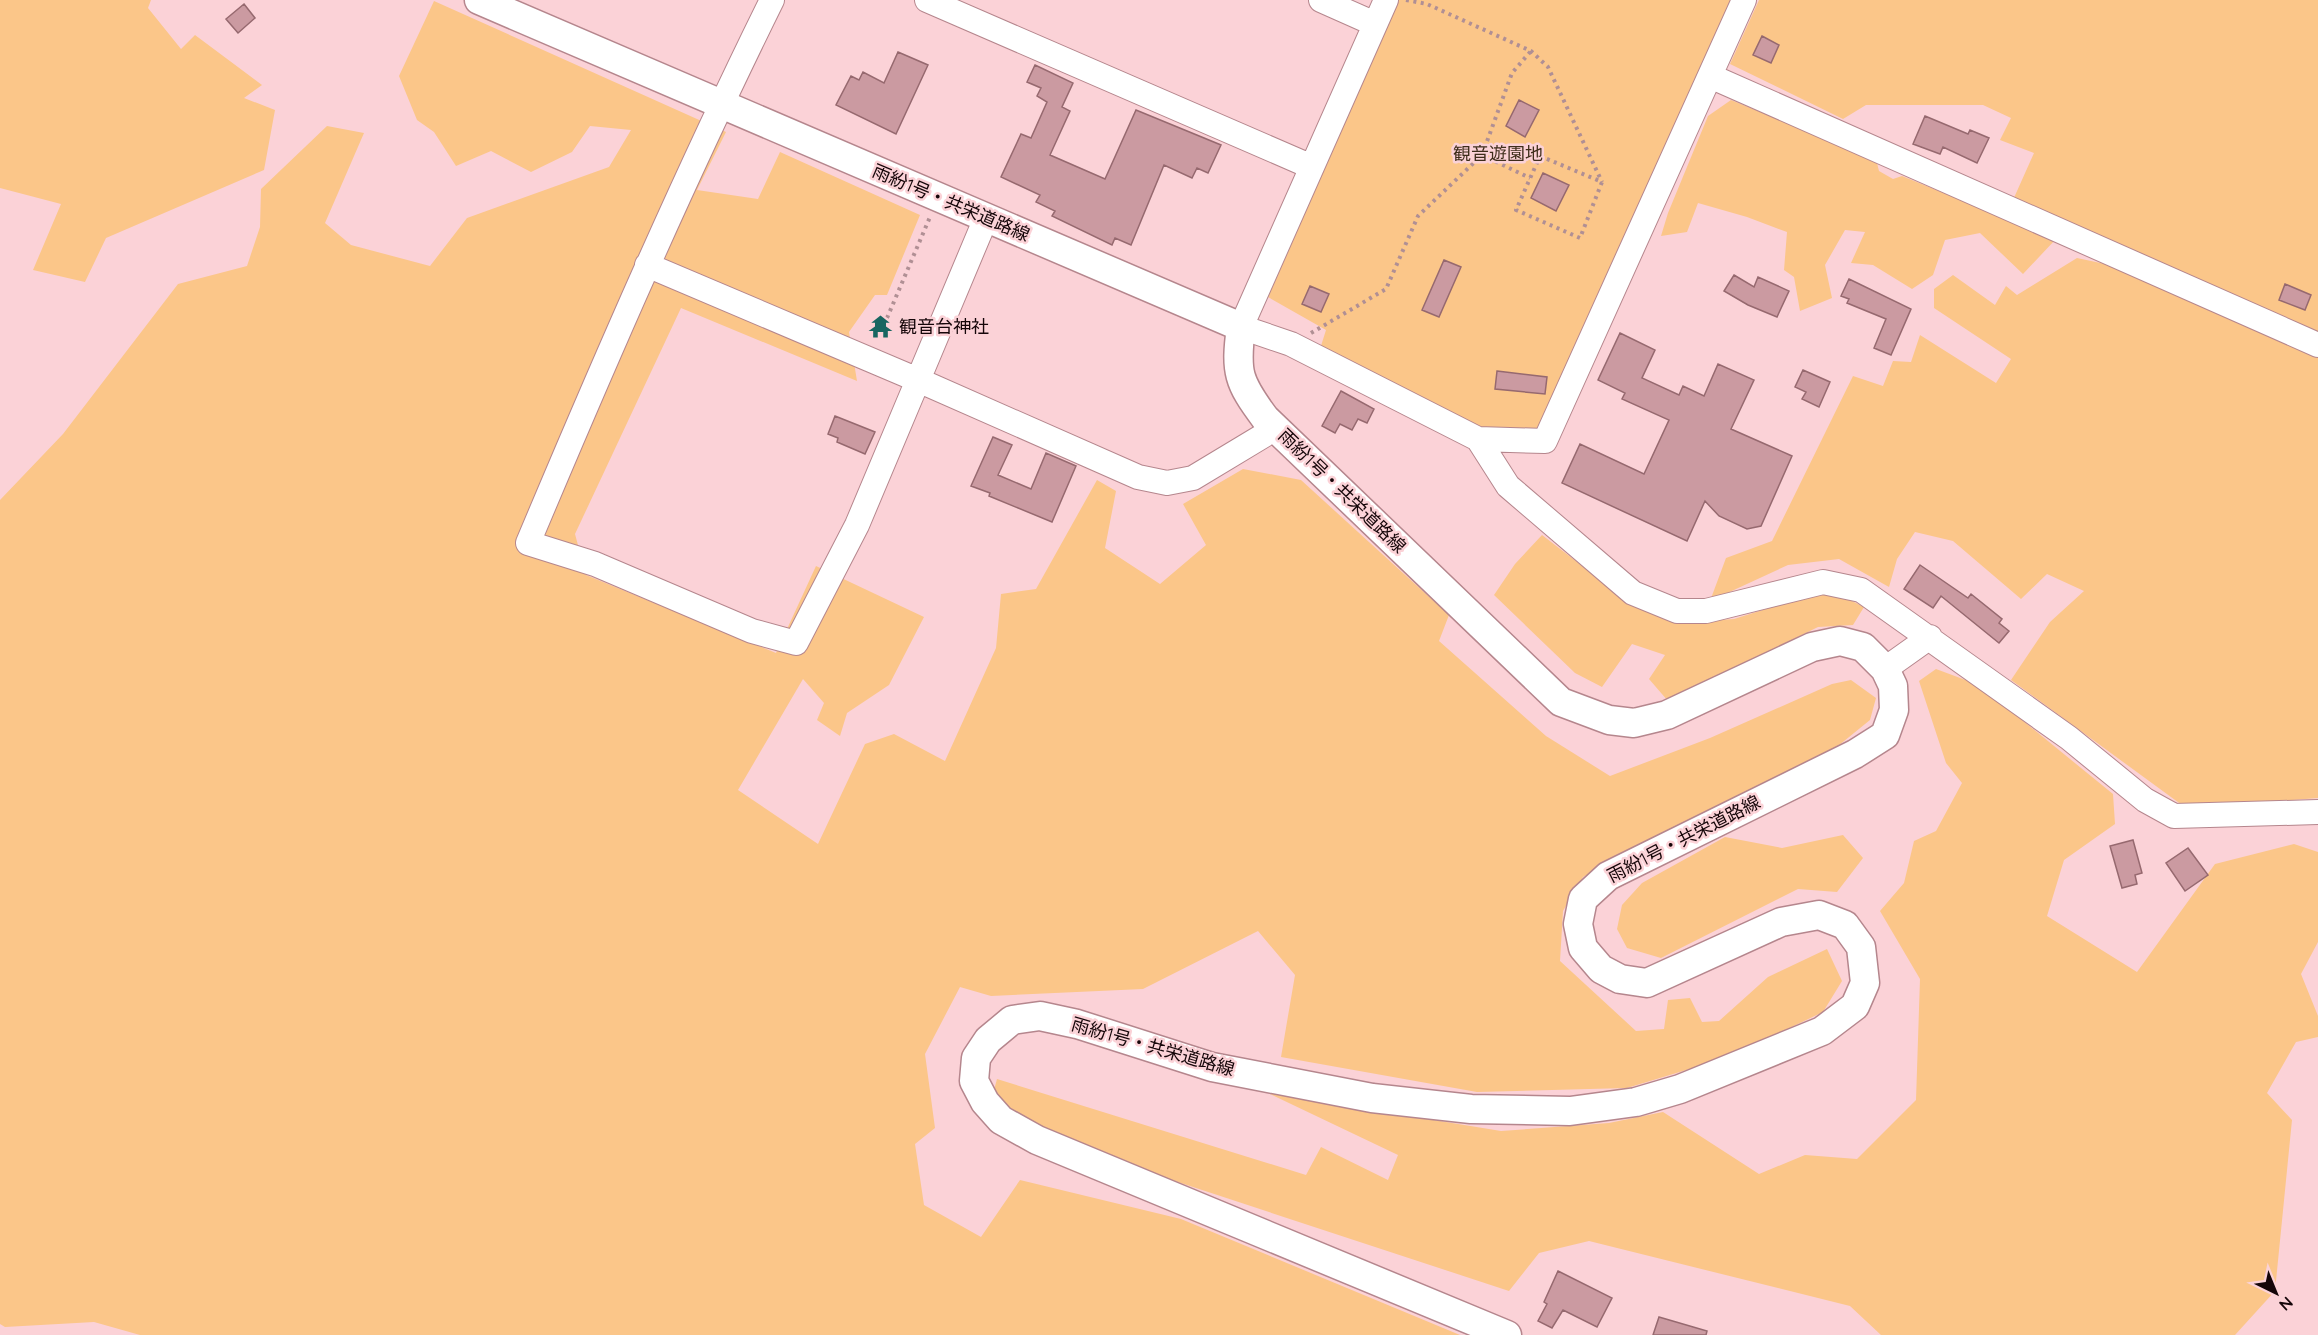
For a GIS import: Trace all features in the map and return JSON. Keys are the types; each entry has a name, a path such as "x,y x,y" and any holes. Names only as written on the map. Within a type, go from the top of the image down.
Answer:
{"street":[{"name":"雨紛1号・共栄道路線","path":"479,0 1241,327 1237,359 1243,389 1276,428 1561,702 1609,720 1634,723 1667,715 1812,647 1840,641 1863,646 1885,669 1893,686 1894,710 1885,735 1855,754 1608,876 1583,899 1578,924 1583,948 1601,969 1620,979 1647,983 1781,922 1819,915 1845,925 1861,947 1865,983 1855,1006 1822,1031 1680,1089 1636,1102 1570,1111 1471,1109 1372,1098 1212,1067 1077,1024 1040,1016 1012,1020 988,1040 976,1058 974,1081 985,1102 1001,1120 1037,1140 1507,1335"},
{"path":"772,0 720,104 647,266 528,543 595,564 752,631 796,643 857,525 986,218"},
{"path":"927,0 1312,166"},
{"path":"1321,0 1375,24"},
{"path":"1386,0 1241,327 1305,351 1478,439 1545,441 1744,0"},
{"path":"1710,76 2318,345"},
{"path":"647,266 918,380 1138,477 1167,483 1193,478 1276,428"},
{"path":"1478,439 1508,486 1633,593 1677,611 1706,611 1823,582 1861,590 2069,738 2145,800 2174,816 2318,812"},
{"path":"1885,669 1930,637"}],"path":[{"path":"1405,0 1426,4 1531,51 1548,67 1602,182 1580,238 1516,210 1540,156 1602,182"},
{"path":"1305,351 1312,331 1386,289 1418,216 1482,155 1512,73 1531,51"},
{"path":"1482,155 1530,178"},
{"path":"886,318 939,197"}],"green space":[{"path":"0,0 151,0 148,8 181,49 195,35 262,85 244,98 275,110 264,170 106,238 85,282 33,270 61,204 0,188"},
{"name":"観音遊園地","path":"1399,0 1733,0 1540,434 1479,429 1320,349 1326,330 1268,297"},
{"path":"1759,0 2318,0 2318,798 2186,808 2011,680 2050,622 2084,591 2047,574 2021,599 1953,541 1915,532 1897,559 1889,587 1839,559 1788,565 1710,601 1726,558 1772,541 1853,376 1883,386 1893,361 1911,362 1920,335 1996,383 2011,359 1934,308 1934,289 1953,275 1995,305 2006,286 2017,295 2077,258 2119,267 2013,200 2034,153 2000,140 2011,118 1983,105 1866,105 1843,119 1730,64"},
{"path":"434,1 726,132 697,190 758,199 780,152 920,215 887,295 875,295 849,332 857,381 681,308 575,534 586,575 776,653 816,566 924,617 889,685 847,713 840,736 817,720 824,703 803,679 738,790 818,844 865,744 894,734 945,761 996,648 1001,594 1036,589 1097,480 1116,491 1105,548 1160,584 1206,545 1183,504 1243,469 1301,480 1449,615 1439,641 1546,736 1610,776 1710,738 1832,684 1851,680 1876,698 1870,720 1833,750 1583,877 1563,911 1560,961 1636,1031 1664,1029 1668,1000 1690,998 1702,1022 1719,1021 1768,977 1827,949 1842,981 1823,1012 1729,1057 1627,1088 1477,1092 1281,1057 1295,975 1258,931 1143,989 991,996 960,987 925,1054 935,1128 915,1144 924,1205 981,1237 1020,1180 1181,1219 1460,1335 140,1335 94,1322 5,1327 0,1324 0,500 63,434 178,284 247,266 260,227 261,189 327,126 364,133 325,223 351,245 430,266 467,218 609,167 631,130 590,126 572,152 531,172 491,151 456,166 434,132 417,120 399,76"},
{"path":"1731,100 1876,159 1879,171 1893,179 1902,176 2056,239 2023,274 1980,233 1945,240 1933,275 1912,289 1873,265 1851,263 1865,232 1845,230 1825,265 1832,298 1800,311 1794,277 1784,270 1787,232 1747,217 1698,203 1687,232 1661,236 1668,213 1708,116"},
{"path":"1542,535 1620,595 1690,622 1734,619 1816,593 1850,600 1864,607 1853,625 1818,627 1668,701 1649,679 1665,655 1632,644 1602,687 1575,673 1494,595 1515,564"},
{"path":"1936,669 1979,685 2113,794 2115,824 2064,860 2047,916 2137,972 2215,864 2294,844 2318,852 2318,942 2301,974 2318,1016 2318,1037 2296,1042 2267,1093 2292,1120 2275,1291 2235,1335 1881,1335 1850,1306 1589,1241 1539,1253 1509,1291 986,1119 997,1079 1306,1175 1321,1147 1388,1180 1398,1155 1268,1093 1501,1131 1609,1123 1663,1112 1759,1174 1805,1155 1857,1159 1916,1100 1920,979 1880,911 1904,883 1914,841 1936,831 1962,783 1946,763 1919,681"},
{"path":"1843,835 1863,858 1837,892 1798,889 1661,958 1627,948 1617,929 1622,905 1642,883 1725,837 1782,848"}],"building":[{"path":"244,4 255,18 238,33 226,19"},
{"path":"1762,36 1779,45 1771,63 1753,55"},
{"path":"898,52 928,65 896,134 836,105 851,76 859,80 863,72 884,83"},
{"path":"1035,65 1073,83 1062,107 1070,111 1050,155 1105,179 1136,110 1221,145 1208,173 1197,168 1192,178 1164,165 1131,245 1115,238 1112,245 1052,216 1055,211 1036,202 1040,195 1001,177 1021,134 1031,138 1047,102 1037,96 1041,88 1027,82"},
{"path":"1519,100 1539,110 1525,137 1506,126"},
{"path":"1925,116 1968,134 1970,130 1989,138 1977,163 1943,147 1940,154 1913,144"},
{"path":"1543,173 1569,185 1556,211 1531,198"},
{"path":"1444,260 1461,267 1439,317 1422,310"},
{"path":"1734,275 1754,287 1758,277 1789,291 1777,317 1748,305 1724,291"},
{"path":"1849,279 1911,309 1891,355 1874,348 1886,319 1847,303 1849,299 1841,296"},
{"path":"2285,284 2311,295 2305,310 2279,300"},
{"path":"1310,286 1329,294 1321,312 1302,304"},
{"path":"1620,333 1655,350 1642,378 1679,395 1683,386 1704,396 1718,364 1754,380 1731,429 1792,456 1761,526 1747,529 1719,516 1705,501 1687,541 1562,483 1580,444 1644,474 1669,420 1622,399 1625,393 1598,380"},
{"path":"1803,370 1830,382 1819,407 1802,399 1806,392 1795,387"},
{"path":"1497,371 1547,377 1545,394 1495,389"},
{"path":"1341,391 1374,409 1367,423 1358,419 1352,430 1340,424 1335,433 1322,426"},
{"path":"835,416 875,432 865,454 837,442 838,438 828,434"},
{"path":"993,437 1012,445 998,475 1031,489 1046,453 1076,466 1052,522 989,496 990,493 971,486"},
{"path":"1920,565 1968,598 1971,594 2002,619 1999,623 2009,631 1999,643 1941,596 1933,608 1904,589"},
{"path":"2133,840 2142,873 2135,875 2137,884 2122,888 2110,846"},
{"path":"2188,848 2208,875 2185,891 2166,863"},
{"path":"1558,1271 1612,1298 1597,1327 1563,1310 1552,1328 1538,1321 1547,1304 1544,1302"},
{"path":"1659,1317 1707,1331 1706,1335 1653,1335"}],"place":[{"name":"観音台神社","path":"881,327"}]}
